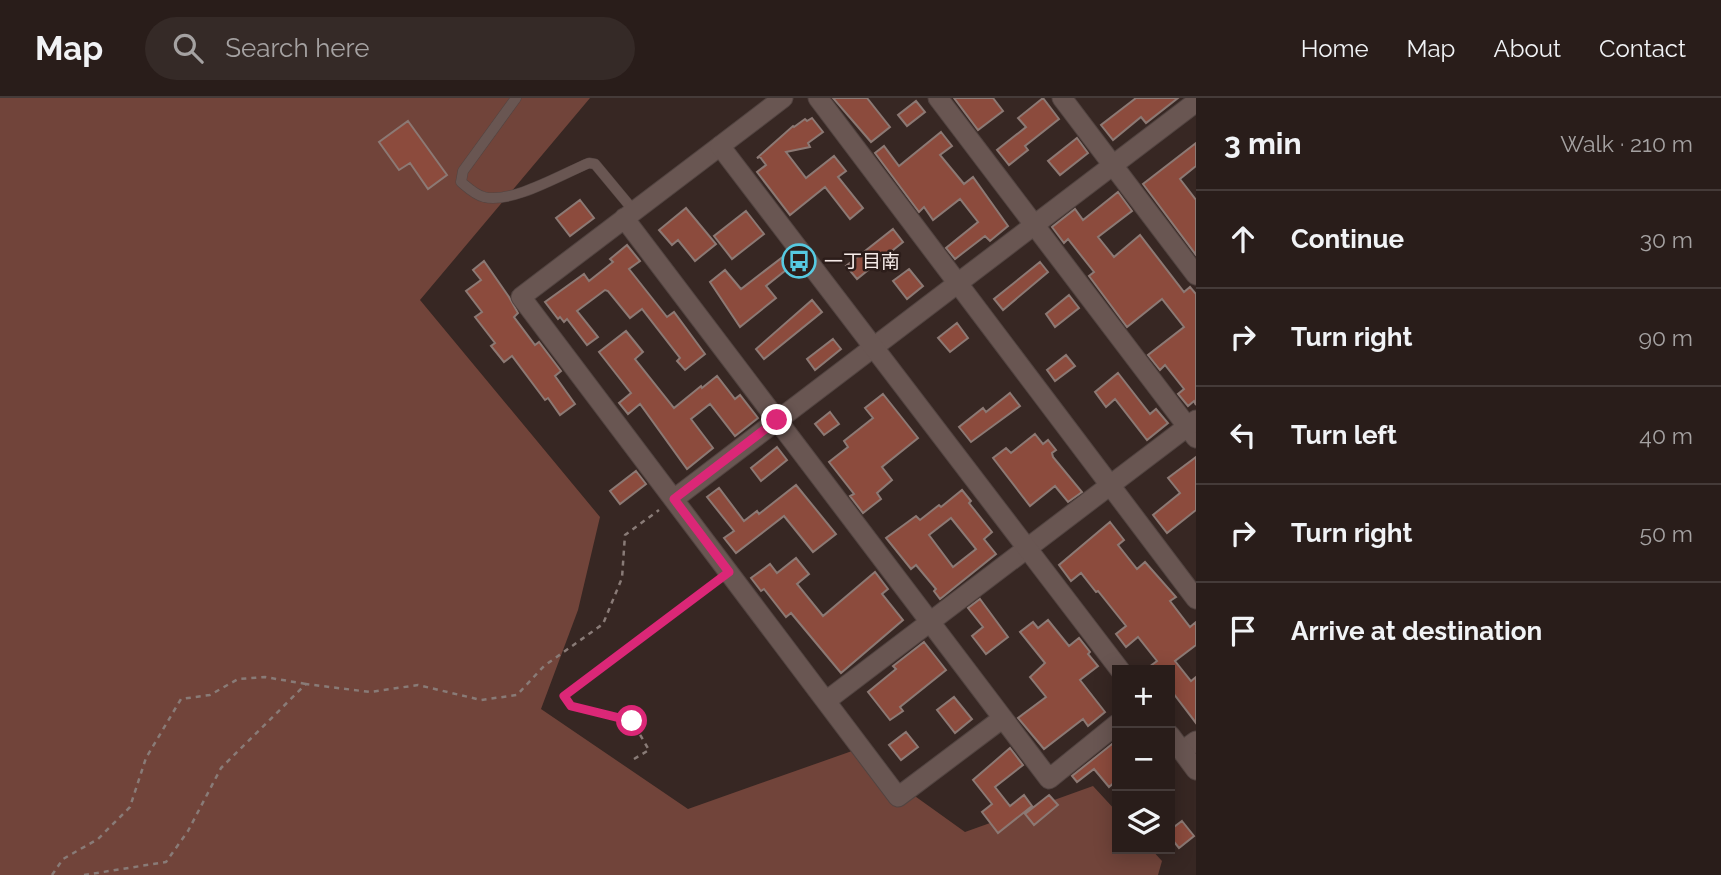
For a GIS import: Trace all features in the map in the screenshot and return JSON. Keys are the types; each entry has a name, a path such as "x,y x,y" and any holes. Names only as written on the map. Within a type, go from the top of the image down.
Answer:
{"street":[{"path":"783,98 521,297 898,797 1003,718"},
{"path":"818,98 1196,599"},
{"path":"826,701 1110,485 1193,428 938,98"},
{"path":"1062,98 1196,275"},
{"path":"674,499 1191,106"},
{"path":"720,146 1116,665"},
{"path":"629,215 777,420 1049,779 1112,728"},
{"path":"1189,746 1196,770"}],"lane":[{"path":"516,98 463,171 461,182 484,197 510,197 589,163 595,164 629,215"}],"path":[{"path":"52,875 63,859 98,839 130,807 146,758 181,699 210,695 238,679 265,677 370,692 418,685 481,700 517,695 544,666 603,624 622,578 625,535 674,499"},
{"path":"634,759 649,750 632,721 571,706 564,696 729,572"},
{"path":"84,875 166,862 188,831 221,768 306,684"}],"shaded area":[{"path":"0,98 590,98 420,300 600,517 578,610 541,709 688,809 852,751 965,832 1093,786 1112,807 1112,854 1156,854 1162,861 1158,875 0,875"}],"building":[{"path":"833,98 867,98 890,127 871,142"},
{"path":"954,98 993,98 1003,111 978,130"},
{"path":"1043,98 1059,119 1025,146 1028,150 1009,165 997,150 1026,127 1018,118"},
{"path":"1136,98 1178,98 1146,123 1141,117 1113,140 1101,125"},
{"path":"916,101 925,112 907,126 898,115"},
{"path":"812,118 823,132 808,143 810,147 786,152 806,178 834,156 846,171 838,177 863,208 850,219 825,187 790,215 757,172 766,165 760,157 757,158 793,126"},
{"path":"408,121 447,175 428,189 410,163 399,170 379,142"},
{"path":"941,132 952,146 940,155 964,184 973,177 1008,226 990,241 985,236 955,259 946,248 978,222 960,199 933,220 924,207 919,212 875,153 884,146 899,166"},
{"path":"1077,138 1088,153 1060,175 1048,161"},
{"path":"1196,143 1196,166 1180,179 1196,200 1196,255 1143,184"},
{"path":"1118,192 1132,211 1098,237 1114,257 1140,235 1184,292 1190,287 1196,294 1196,405 1194,401 1188,406 1178,394 1184,389 1165,365 1160,370 1148,355 1184,327 1162,299 1127,327 1089,276 1094,272 1068,239 1064,243 1052,227 1075,209 1083,220"},
{"path":"580,200 594,218 570,236 556,218"},
{"path":"686,208 716,244 695,261 678,240 672,245 659,230"},
{"path":"746,211 764,234 732,259 714,236"},
{"path":"893,229 903,242 857,279 846,266"},
{"path":"627,245 640,261 629,269 667,317 674,312 705,354 685,370 677,361 680,358 642,309 630,318 608,291 605,290 577,311 598,337 587,345 567,319 564,322 560,317 558,319 545,302 584,274 589,281 613,262 610,259"},
{"path":"784,256 791,266 766,286 776,298 740,327 710,282 725,270 741,289"},
{"path":"484,261 518,313 514,317 535,345 539,342 561,371 555,376 575,404 560,415 548,398 545,400 512,356 504,362 491,346 495,343 475,317 482,312 466,291 481,280 473,270"},
{"path":"1040,262 1048,272 1003,310 994,299"},
{"path":"909,269 923,286 907,299 893,281"},
{"path":"1069,295 1079,308 1055,327 1046,314"},
{"path":"812,300 822,312 764,359 756,349"},
{"path":"957,323 968,338 950,352 938,338"},
{"path":"626,331 643,352 635,359 674,408 717,376 735,399 740,395 758,418 735,436 710,404 691,419 713,448 687,469 640,404 628,414 619,403 631,393 599,352"},
{"path":"833,339 841,349 815,370 807,359"},
{"path":"1066,355 1075,366 1055,381 1047,370"},
{"path":"1118,373 1150,414 1156,409 1168,423 1147,440 1115,399 1106,407 1095,392"},
{"path":"1010,393 1020,406 971,442 959,427 983,408 986,412"},
{"path":"883,394 918,438 882,467 892,480 877,493 881,499 863,513 850,496 854,494 829,462 848,447 844,441 873,418 865,408"},
{"path":"830,412 839,424 824,435 815,424"},
{"path":"1035,434 1043,444 1048,440 1056,450 1052,453 1053,457 1082,492 1068,502 1055,486 1030,506 993,458 1006,448 1011,453"},
{"path":"777,447 787,460 761,481 751,468"},
{"path":"1196,457 1196,510 1167,533 1153,515 1180,493 1168,478"},
{"path":"636,471 646,484 620,504 610,491"},
{"path":"796,485 836,534 813,552 784,516 736,553 724,538 734,531 707,497 719,488 744,521 757,511 759,514"},
{"path":"962,490 992,532 984,539 996,554 940,599 934,591 936,589 916,565 911,569 886,538 916,516 920,520 939,505 941,507","holes":["951,518 976,549 953,567 929,535"]},
{"path":"1110,522 1124,540 1118,545 1137,569 1145,562 1176,597 1170,601 1190,627 1196,622 1196,645 1175,661 1191,681 1196,677 1196,723 1175,696 1175,665 1152,665 1157,661 1138,637 1126,647 1116,634 1126,626 1098,591 1096,592 1081,573 1071,581 1059,565"},
{"path":"796,558 809,574 797,584 823,616 875,572 888,589 882,594 903,620 841,673 791,613 786,617 764,589 761,591 751,578 770,564 777,573"},
{"path":"980,599 1008,637 986,654 972,636 983,627 968,608"},
{"path":"1048,620 1069,646 1079,638 1090,652 1088,654 1098,666 1080,680 1105,712 1088,726 1083,719 1044,749 1018,718 1046,697 1030,677 1045,663 1020,632 1033,622 1038,628"},
{"path":"924,642 946,670 900,707 903,711 890,720 868,692 896,669 893,666"},
{"path":"954,697 972,719 955,733 937,710"},
{"path":"906,732 918,747 901,760 889,745"},
{"path":"1112,744 1112,784 1109,787 1094,769 1077,782 1072,776"},
{"path":"1010,748 1023,765 995,787 1010,806 1024,795 1032,806 998,833 982,812 992,804 973,780"},
{"path":"1049,795 1058,805 1034,825 1025,814"},
{"path":"1182,821 1194,836 1179,848 1175,843 1175,826"}],"place":[{"name":"一丁目南","path":"799,261"}],"route":[{"path":"632,721 571,706 564,696 729,572 674,499 777,420"}]}
